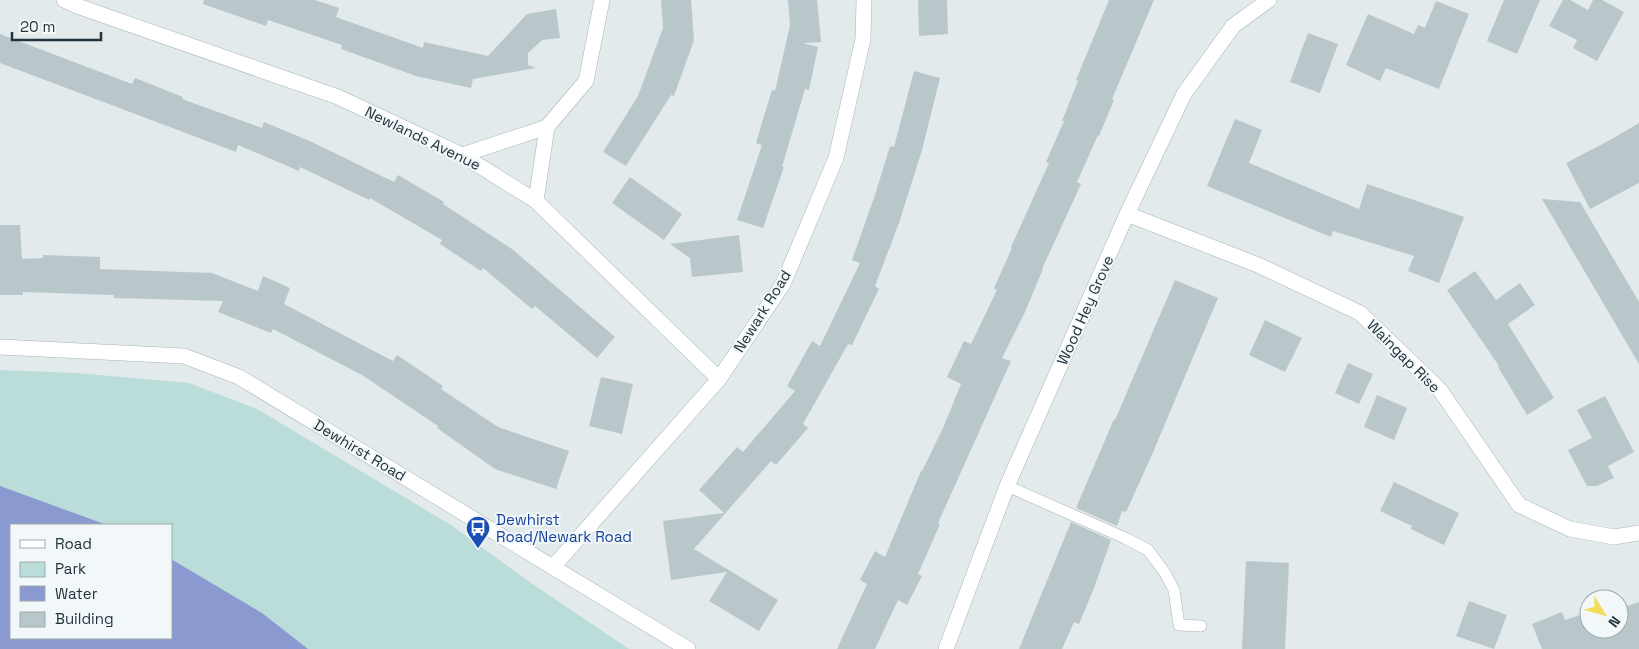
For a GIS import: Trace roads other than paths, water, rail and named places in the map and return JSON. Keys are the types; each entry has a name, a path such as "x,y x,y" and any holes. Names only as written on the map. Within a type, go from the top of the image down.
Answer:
{"street":[{"name":"Newlands Avenue","path":"64,0 76,6 338,97 462,155 536,200 718,379"},
{"path":"462,155 547,127 586,81 602,0"},
{"name":"Newark Road","path":"553,567 718,379 782,284 836,158 863,39 864,0"},
{"name":"Wood Hey Grove","path":"946,649 1007,486 1127,214 1184,94 1233,26 1269,0"},
{"path":"536,200 547,127"},
{"name":"Waingap Rise","path":"1127,214 1258,265 1360,312 1440,390 1519,505 1570,529 1614,537 1639,534"},
{"name":"Dewhirst Road","path":"0,347 184,356 238,377 688,649"}],"lane":[{"path":"1007,486 1148,550 1165,573 1174,590 1179,624 1201,626"}],"water":[{"path":"0,486 104,524 10,524 10,639 172,639 172,560 262,613 308,649 0,649"}],"place":[{"name":"Dewhirst Road/Newark Road","path":"478,549"}]}
